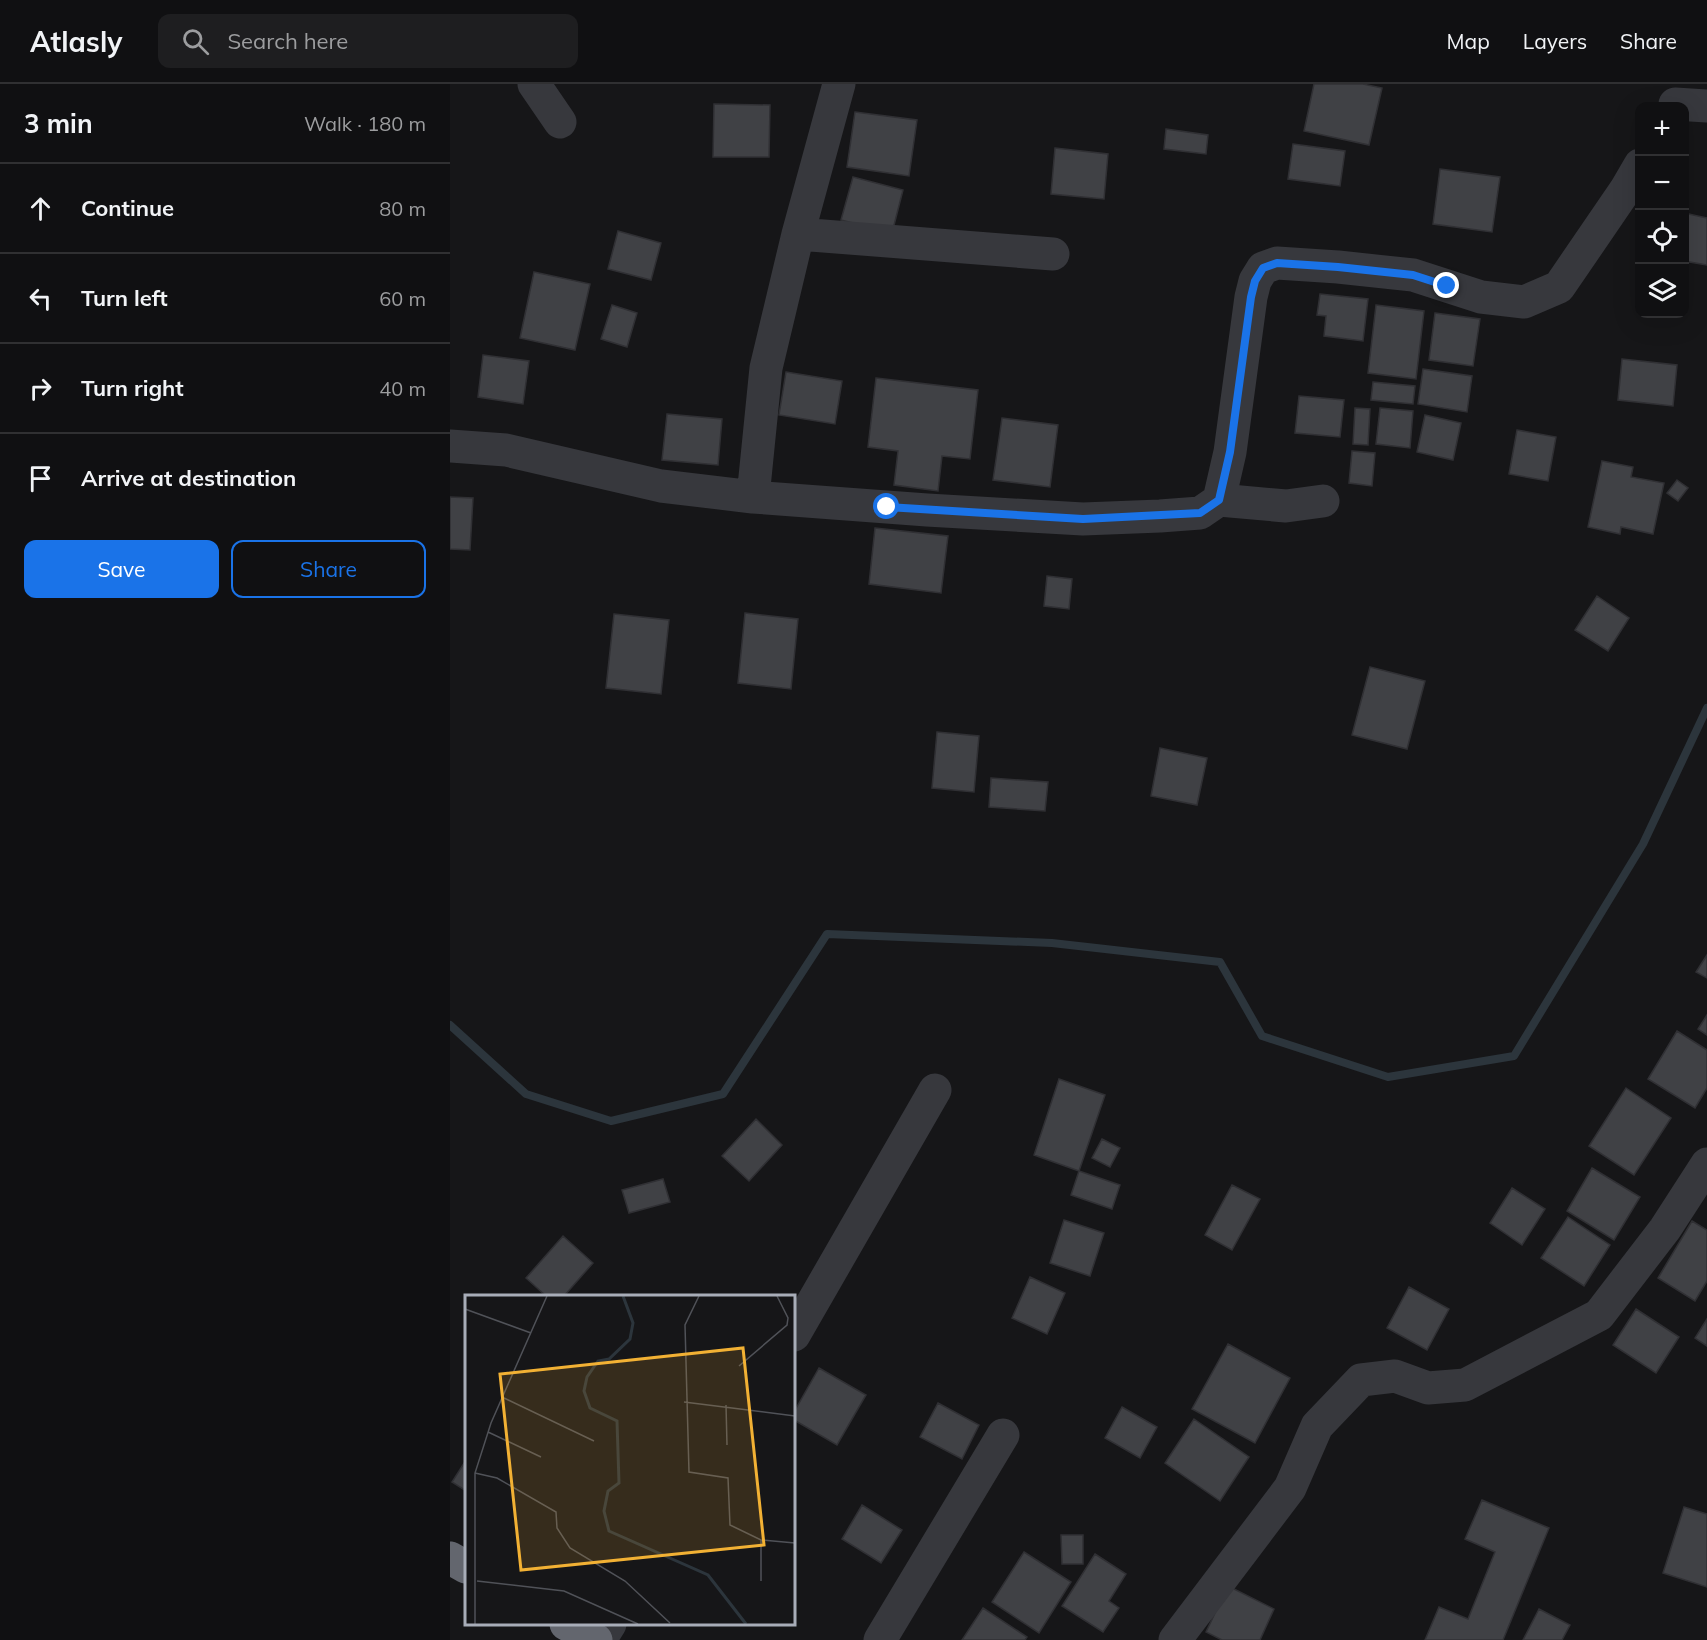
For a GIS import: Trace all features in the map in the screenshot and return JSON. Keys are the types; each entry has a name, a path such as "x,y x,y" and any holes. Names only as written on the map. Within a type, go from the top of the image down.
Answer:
{"highway":[{"path":"450,1558 465,1566"},
{"path":"570,1625 598,1640"}],"street":[{"path":"534,84 560,123"},
{"path":"753,497 766,368 798,234 839,84"},
{"path":"1675,98 1707,106"},
{"path":"1219,500 1230,452 1251,297 1255,281 1263,268 1277,263 1413,275 1481,297 1508,298 1524,302 1559,287 1635,174"},
{"path":"798,234 1053,254"},
{"path":"450,446 506,450 661,486 753,497 936,511 1083,519 1200,513 1219,500 1286,506 1323,501"},
{"path":"795,1333 935,1090"},
{"path":"1175,1640 1290,1488 1317,1426 1361,1380 1395,1376 1428,1388 1465,1385 1599,1315 1665,1229 1707,1164"},
{"path":"880,1640 1003,1436"},
{"path":"598,1640 609,1625"}],"building":[{"path":"1314,84 1363,84 1382,88 1369,145 1304,131"},
{"path":"714,104 770,105 769,157 713,157"},
{"path":"855,112 917,120 909,176 847,167"},
{"path":"1166,129 1208,135 1206,154 1164,149"},
{"path":"1293,144 1345,151 1340,186 1288,179"},
{"path":"1055,148 1108,154 1104,199 1051,194"},
{"path":"1440,169 1500,177 1492,232 1433,224"},
{"path":"853,177 903,190 892,233 841,220"},
{"path":"1689,214 1707,218 1707,265 1689,262"},
{"path":"618,231 661,243 651,280 608,269"},
{"path":"534,272 590,284 575,350 520,338"},
{"path":"1320,294 1368,299 1363,341 1324,336 1326,316 1317,315"},
{"path":"612,305 637,313 627,347 601,339"},
{"path":"1376,305 1424,311 1416,379 1368,373"},
{"path":"1435,313 1480,319 1473,366 1429,360"},
{"path":"483,355 529,361 523,404 478,397"},
{"path":"1622,359 1677,365 1673,406 1618,400"},
{"path":"1423,369 1472,376 1467,412 1418,404"},
{"path":"786,372 842,381 835,424 779,415"},
{"path":"876,378 978,390 970,459 942,456 938,491 894,485 898,451 868,447"},
{"path":"1373,382 1415,386 1413,404 1371,400"},
{"path":"1299,396 1344,400 1340,437 1295,433"},
{"path":"1355,408 1370,409 1368,445 1353,444"},
{"path":"1380,408 1413,411 1410,448 1376,444"},
{"path":"667,414 722,419 718,465 662,460"},
{"path":"1425,415 1461,423 1453,460 1417,452"},
{"path":"1002,418 1058,425 1050,487 993,480"},
{"path":"1517,430 1556,437 1548,481 1509,474"},
{"path":"1352,451 1375,453 1372,486 1349,483"},
{"path":"1602,461 1633,467 1631,477 1664,483 1653,534 1621,527 1620,534 1588,527"},
{"path":"1677,480 1688,488 1678,501 1667,493"},
{"path":"450,497 473,498 470,550 450,549"},
{"path":"875,528 948,536 941,593 869,584"},
{"path":"1047,576 1072,579 1069,609 1044,606"},
{"path":"1597,596 1629,618 1608,651 1575,630"},
{"path":"745,613 798,619 791,689 738,683"},
{"path":"614,614 669,620 661,694 606,688"},
{"path":"1370,667 1425,681 1407,749 1352,735"},
{"path":"937,732 979,736 974,792 932,788"},
{"path":"1160,748 1207,758 1197,805 1151,796"},
{"path":"991,778 1048,782 1045,811 989,807"},
{"path":"1707,955 1707,978 1696,972"},
{"path":"1707,1015 1707,1035 1698,1029"},
{"path":"1677,1031 1707,1050 1707,1088 1695,1108 1648,1079"},
{"path":"1059,1079 1105,1095 1079,1171 1034,1155"},
{"path":"1626,1088 1671,1118 1634,1175 1589,1146"},
{"path":"756,1119 782,1145 749,1181 722,1156"},
{"path":"1102,1139 1120,1148 1110,1167 1092,1158"},
{"path":"1592,1168 1640,1197 1614,1240 1567,1211"},
{"path":"1079,1171 1120,1185 1112,1209 1071,1195"},
{"path":"663,1179 670,1202 629,1213 622,1190"},
{"path":"1232,1185 1260,1199 1232,1250 1205,1235"},
{"path":"1512,1188 1545,1209 1522,1245 1490,1223"},
{"path":"1568,1217 1610,1245 1584,1286 1541,1258"},
{"path":"1064,1220 1104,1233 1090,1276 1050,1263"},
{"path":"1692,1221 1707,1230 1707,1281 1695,1301 1658,1278"},
{"path":"563,1236 593,1263 565,1295 545,1295 526,1278"},
{"path":"1030,1277 1065,1293 1047,1334 1012,1318"},
{"path":"1409,1287 1449,1309 1427,1350 1387,1328"},
{"path":"1636,1309 1679,1337 1656,1373 1613,1345"},
{"path":"1707,1319 1707,1346 1695,1338"},
{"path":"1228,1344 1290,1378 1255,1443 1192,1409"},
{"path":"819,1368 866,1395 837,1445 795,1421 795,1410"},
{"path":"938,1403 979,1425 962,1459 920,1437"},
{"path":"1122,1407 1157,1427 1140,1458 1105,1438"},
{"path":"1194,1419 1249,1457 1220,1501 1165,1463"},
{"path":"465,1462 465,1490 452,1482"},
{"path":"1482,1500 1549,1528 1503,1640 1425,1640 1439,1607 1468,1619 1495,1552 1465,1539"},
{"path":"862,1505 902,1530 881,1563 842,1539"},
{"path":"1684,1507 1707,1514 1707,1587 1663,1573"},
{"path":"1061,1535 1083,1535 1083,1564 1062,1564"},
{"path":"1024,1552 1071,1582 1039,1633 992,1602"},
{"path":"1095,1554 1126,1574 1109,1601 1119,1608 1103,1632 1062,1606"},
{"path":"1228,1586 1274,1609 1260,1640 1222,1640 1206,1632"},
{"path":"983,1608 1027,1637 1025,1640 962,1640"},
{"path":"1539,1609 1570,1625 1562,1640 1523,1640"}],"waterway":[{"path":"450,1025 526,1094 611,1121 723,1094 827,934 1052,943 1220,962 1262,1036 1388,1077 1514,1056 1643,844 1707,708"}],"route":[{"path":"887,507 1083,519 1200,513 1219,500 1230,452 1251,297 1255,281 1263,268 1277,263 1380,271 1413,275 1447,286"}]}
